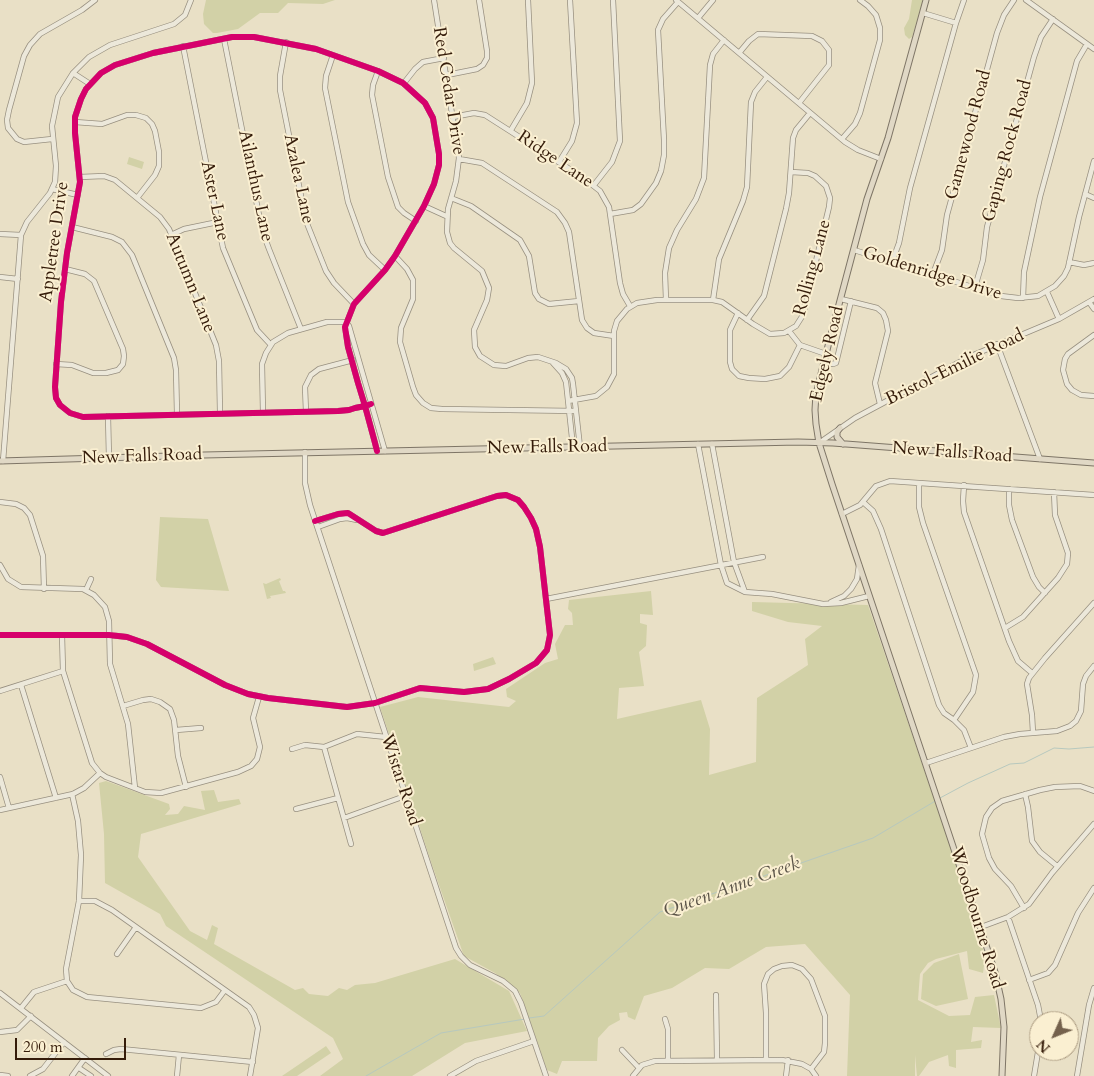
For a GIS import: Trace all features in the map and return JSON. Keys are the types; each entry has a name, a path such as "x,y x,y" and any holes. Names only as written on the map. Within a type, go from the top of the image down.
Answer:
{"main road":[{"name":"Edgely Road","path":"926,0 881,158 867,199 816,394 815,410 819,443 926,763"},
{"path":"840,428 837,436 843,444"},
{"name":"New Falls Road","path":"2,461 305,452 819,443 1094,463"},
{"name":"Woodbourne Road","path":"926,763 995,972 1001,999 1005,1044 1002,1076"}],"street":[{"path":"52,139 24,142 17,139 8,128 9,110 24,56 30,45 40,34 82,10 95,0"},
{"path":"2,461 22,235 27,222 52,189 56,176 52,139 55,107 62,88 73,72 89,57 104,48 176,23 184,15 191,0"},
{"name":"Red Cedar Drive","path":"434,0 460,159 446,216 447,232 450,242 458,252 479,266 485,275 488,286 487,300 473,335 474,347 480,356 489,363 502,367 528,358 538,357 547,360"},
{"path":"447,75 477,70 487,58 479,0"},
{"path":"511,130 527,103 532,83 528,0"},
{"path":"559,162 572,141 577,124 570,0"},
{"path":"594,185 612,162 620,141 613,0"},
{"path":"698,18 713,0"},
{"path":"842,140 855,124 860,113 880,40 880,28 876,16 860,0"},
{"path":"892,262 899,243 910,188 964,0"},
{"name":"Gamewood Road","path":"933,274 942,250 947,215 997,33 1004,15 1014,0"},
{"path":"1026,0 1094,49"},
{"path":"610,214 633,210 641,204 656,183 661,171 664,140 658,30 663,19 677,1 842,140 858,150 881,158"},
{"path":"923,14 956,23"},
{"name":"Gaping Rock Road","path":"975,287 983,260 987,227 1034,57 1041,36 1053,19"},
{"path":"739,53 758,34 812,36 822,41 829,50 829,65 798,103"},
{"name":"Appletree Drive","path":"372,404 365,406 338,411 108,416 79,416 70,413 60,405 54,388 56,364 65,269 80,177 75,122 81,98 90,84 101,73 115,64 153,53 224,38 246,36 316,49 378,71 404,83 426,104 435,126 439,165 434,184 416,221 395,256 354,304 346,322 345,334 351,360 365,406 377,451"},
{"name":"Ailanthus Lane","path":"224,38 262,230 301,329"},
{"path":"666,300 665,273 669,248 677,230 696,199 704,178 710,65 715,50 724,40"},
{"name":"Azalea Lane","path":"286,42 280,76 280,90 306,221 326,271 334,283 354,304"},
{"path":"1023,298 1024,272 1040,197 1077,61 1087,44"},
{"name":"Aster Lane","path":"183,46 225,253 254,325 260,335 270,345"},
{"path":"333,55 326,76 325,88 348,202 363,244 369,255 385,270"},
{"path":"404,83 423,62 444,58"},
{"path":"378,71 372,95 388,177 398,207 416,221"},
{"path":"73,72 90,84"},
{"path":"713,300 719,259 747,187 751,102 755,92 767,77"},
{"path":"747,320 766,290 786,209 791,172 792,138 810,113"},
{"path":"75,122 102,124 131,114 140,115 152,124 159,152 159,166 155,175 137,198"},
{"name":"Ridge Lane","path":"453,117 479,114 492,118 594,185 600,191 606,201 610,214 620,283 623,294 630,306"},
{"path":"460,159 482,163 549,206 560,216 567,227 570,239 582,320 587,328 598,335 614,336"},
{"path":"1059,319 1047,292 1061,280 1070,262 1094,161"},
{"name":"Rolling Lane","path":"630,306 648,301 713,300 722,302 770,334 789,331 796,326 802,317 830,202 828,189 821,180 808,173 791,172"},
{"name":"Autumn Lane","path":"80,177 98,176 109,178 120,184 160,217 171,235 216,345 219,361 220,414"},
{"path":"52,189 78,195"},
{"path":"1085,194 1094,198"},
{"path":"451,198 471,206 520,240 529,256 535,293 539,299 549,304 579,301"},
{"path":"424,206 446,216"},
{"path":"171,235 184,229 218,222"},
{"path":"72,227 112,237 122,242 132,255 174,358 177,414"},
{"path":"0,234 22,235"},
{"name":"Goldenridge Drive","path":"854,250 1001,296 1023,298 1038,296 1047,292"},
{"path":"395,256 409,271 413,280 413,299 401,328 400,337 413,386 420,401 434,408 576,412"},
{"path":"1070,262 1084,265 1094,262"},
{"path":"56,364 72,365 93,373 106,373 118,370 123,364 124,356 123,349 94,281 85,274 65,269"},
{"path":"0,277 18,279"},
{"path":"841,299 877,308 883,313 886,320 888,331 875,383 880,404"},
{"name":"Bristol-Emilie Road","path":"819,443 880,404 971,356 1059,319 1094,299"},
{"path":"824,362 836,363 851,301"},
{"path":"1089,302 1094,309"},
{"path":"568,401 600,394 612,378 615,368 614,336 617,321 630,306"},
{"path":"738,313 731,326 729,336 730,366 739,376 757,378 780,376 789,367 800,345"},
{"path":"263,413 262,364 270,345 282,335 301,329 331,321 346,322 359,358 385,451"},
{"path":"789,331 800,345 826,354"},
{"path":"1094,335 1068,354 1063,370 1067,384 1074,392 1081,395 1094,396"},
{"path":"997,344 1040,459"},
{"path":"306,412 305,387 311,375 319,369 359,358"},
{"path":"547,360 563,367 570,375 573,384 580,447"},
{"path":"547,360 554,364 562,373 566,382 573,447"},
{"path":"108,416 109,458"},
{"path":"0,422 6,421"},
{"path":"698,444 723,576 727,583 745,592 772,594 807,602 827,604 869,596"},
{"path":"712,444 734,562 745,592"},
{"name":"Wistar Road","path":"305,452 306,492 450,933 458,952 470,965 503,981 519,997 546,1076"},
{"path":"842,514 863,502 876,486 893,480 1094,496"},
{"path":"919,483 919,507 923,523 976,675 973,692 954,720"},
{"path":"964,485 962,501 964,512 1005,628 1018,661 1032,673"},
{"path":"1009,489 1009,505 1012,520 1033,577 1039,587 1045,592"},
{"path":"1005,628 1023,617 1062,574 1068,560 1068,553 1056,515 1054,492"},
{"path":"0,635 109,635 135,640 225,685 259,697 346,707 375,703 420,688 464,692 481,690 495,686 515,676 536,663 547,650 550,635 540,547 536,529 524,507 513,498 496,496 392,531 380,533 357,520 347,518 318,527"},
{"path":"0,502 16,504 24,508 30,515 43,556 44,588"},
{"path":"863,502 873,511 881,529 939,705 944,713 954,720 966,734 971,748"},
{"path":"315,521 343,513 352,514 357,520"},
{"path":"546,599 764,557"},
{"path":"827,604 844,596 851,589 857,579 859,564"},
{"path":"0,565 8,579 16,585 24,588 86,590 100,600 105,607 109,621 110,664 130,734 135,788"},
{"path":"86,590 91,579"},
{"path":"1033,733 1027,684 1032,673 1094,603"},
{"path":"62,635 63,671 88,754 100,774 114,782 155,794 243,770 254,762 260,747 253,718 259,697"},
{"path":"926,763 1013,735 1057,731 1070,726 1076,721 1082,709 1083,684 1086,676 1094,666"},
{"path":"0,691 63,671"},
{"path":"21,684 56,798"},
{"path":"123,706 147,699 160,702 170,709 174,720 178,756 186,787"},
{"path":"176,730 200,728"},
{"path":"292,749 305,745 324,747 357,734 386,737"},
{"path":"324,747 351,844"},
{"path":"0,810 72,794 84,788 100,774"},
{"path":"0,777 9,808"},
{"path":"1024,908 1011,886 992,864 984,842 982,829 986,817 994,806 1002,801 1025,794 1064,786 1085,786 1094,790"},
{"path":"72,794 80,839 81,870 79,901 66,969 67,980 73,990 86,998 195,1008 211,1005 216,1002 225,990"},
{"path":"1025,794 1032,841 1040,852 1057,866"},
{"path":"344,818 405,796"},
{"path":"296,809 338,798"},
{"path":"981,927 1008,917 1024,908 1034,899 1057,866 1094,824"},
{"path":"1030,980 1048,973 1056,965 1078,913 1094,888"},
{"path":"79,901 92,900 101,904 244,1003 254,1015 258,1028 250,1076"},
{"path":"1008,917 1039,1011"},
{"path":"117,954 136,927"},
{"path":"766,1060 764,984 768,974 774,969 792,965 802,969 811,979 825,1016 824,1052 811,1070"},
{"path":"21,1008 34,992 67,980"},
{"path":"1077,1076 1089,1004 1094,988"},
{"path":"0,993 21,1008 29,1018 108,1076"},
{"path":"716,995 717,1060"},
{"path":"0,1032 17,1030 29,1018"},
{"path":"665,1019 668,1029 668,1061"},
{"path":"450,1076 457,1074 476,1061 534,1041"},
{"path":"30,1076 43,1069 64,1042"},
{"path":"106,1054 113,1050 121,1050 253,1062"},
{"path":"622,1050 639,1068"},
{"path":"177,1076 180,1055"},
{"path":"72,1076 85,1058"},
{"path":"633,1076 639,1068 648,1062 717,1060 788,1060 811,1070 816,1076"},
{"path":"786,1076 788,1060"},
{"path":"1034,1076 1036,1061"},
{"path":"79,1068 91,1076"},
{"path":"0,1075 8,1076"}],"green space":[{"path":"206,0 335,0 323,4 288,3 278,13 260,13 238,29 213,33 204,24 203,14"},
{"path":"912,0 923,0 912,37 909,39 905,35 904,28 909,19"},
{"path":"129,157 144,162 142,169 127,164"},
{"path":"160,517 208,519 229,591 161,587 156,580"},
{"path":"280,578 281,580 279,581 283,591 286,593 270,596 271,598 267,599 263,583 266,584"},
{"path":"651,591 653,615 640,614 640,623 647,625 646,646 639,652 644,686 619,688 617,719 701,700 710,729 709,775 756,762 757,698 808,665 805,639 822,626 788,622 752,611 752,602 868,605 978,928 985,958 983,973 969,969 967,951 928,963 920,974 918,1000 949,1016 970,1015 975,997 994,995 1001,1028 973,1027 971,1042 982,1040 981,1048 956,1050 956,1068 949,1066 948,1055 929,1062 919,1076 917,1076 915,1055 915,1076 847,1076 850,995 805,944 766,947 729,969 705,968 672,988 644,996 635,1020 628,1017 627,1012 619,1013 620,1020 609,1026 598,1038 597,1061 562,1061 557,1074 547,1070 520,993 495,973 464,956 380,707 418,697 509,707 516,701 507,697 506,689 545,663 558,659 555,644 565,625 573,625 572,613 568,609 569,600"},
{"path":"493,657 496,664 474,671 473,664"},
{"path":"106,781 169,804 170,809 165,815 178,814 184,806 205,810 201,791 214,790 218,802 239,799 241,804 141,834 138,857 190,931 207,940 212,925 218,928 214,944 295,990 303,988 309,994 328,996 339,988 347,990 355,985 375,983 455,959 509,991 527,1031 465,1043 412,1076 320,1076 343,1059 333,1038 166,926 160,914 105,883 104,834 99,783"},
{"path":"959,954 968,999 936,1006 921,999 923,974 934,963"},
{"path":"326,1046 331,1053 297,1076 282,1076"}],"waterway":[{"name":"Queen Anne Creek","path":"940,798 1010,764 1024,763 1054,748 1094,747"},
{"name":"Queen Anne Creek","path":"529,1018 544,1016 660,912 873,838 937,800"},
{"name":"Queen Anne Creek","path":"366,1076 441,1033 525,1019"}],"cycle path":[{"path":"371,404 365,406 349,410 338,411 83,417 70,413 60,405 56,398 55,387 61,302 67,253 80,182 75,117 86,89 101,73 115,65 153,53 232,37 254,37 316,49 378,71 403,83 425,103 433,118 439,154 439,165 434,184 424,206 395,256 354,304 345,327 348,347 365,406 377,451"},
{"path":"0,635 109,635 127,637 147,644 225,685 248,694 347,707 375,703 420,688 464,692 488,689 536,663 547,650 550,635 540,547 536,529 531,518 518,500 506,495 497,496 383,533 376,531 348,513 315,521"}]}
